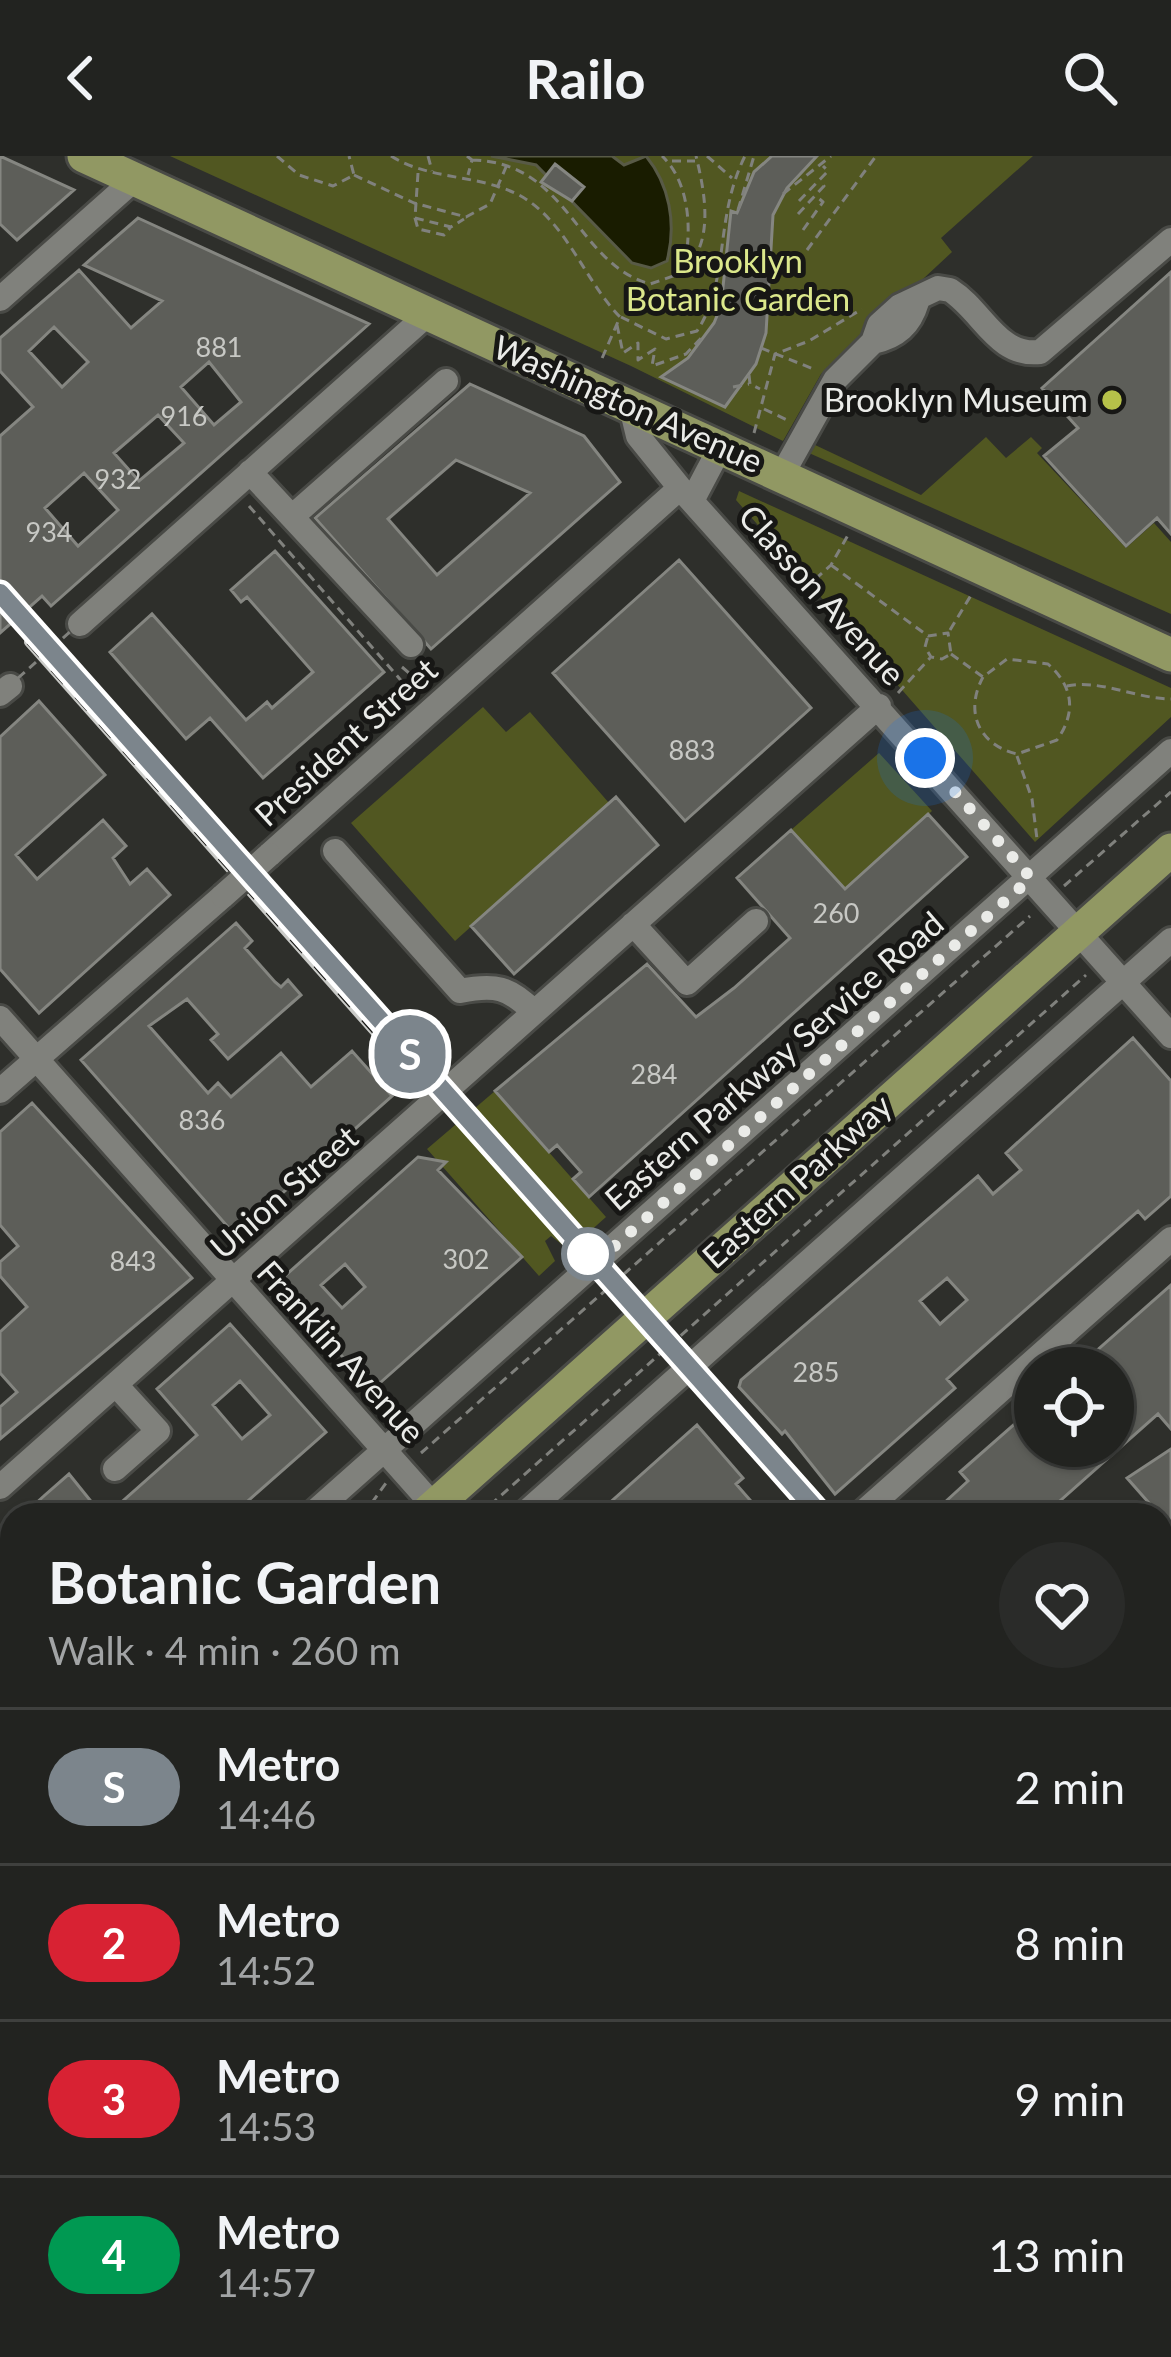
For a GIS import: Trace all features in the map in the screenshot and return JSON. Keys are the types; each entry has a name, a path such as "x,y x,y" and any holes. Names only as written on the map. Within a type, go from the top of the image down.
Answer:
{"main road":[{"name":"Washington Avenue","path":"84,156 1171,655"},
{"name":"Eastern Parkway","path":"443,1503 1171,850"}],"street":[{"path":"0,299 135,179"},
{"path":"783,473 835,380 873,342 891,338 912,320 917,302 938,287 950,290 1003,344 1021,354 1040,352 1171,240"},
{"path":"76,627 428,314"},
{"path":"294,515 446,381"},
{"name":"Classon Avenue","path":"631,406 638,436 686,495 888,700 1031,878 1171,1036"},
{"name":"President Street","path":"0,1091 686,495 722,446"},
{"path":"250,472 294,515 403,652"},
{"name":"Union Street","path":"0,1487 888,700"},
{"name":"Eastern Parkway Service Road","path":"324,1503 1171,751"},
{"path":"334,851 460,991 491,984 513,992 534,1012"},
{"path":"633,924 687,983 755,921"},
{"path":"537,1503 1171,940"},
{"name":"Franklin Avenue","path":"0,1018 426,1503"},
{"path":"874,1503 1171,1239"},
{"path":"116,1385 158,1431 116,1469"}],"path":[{"path":"277,156 290,169 319,183 333,186 354,176 414,203 466,217"},
{"path":"349,156 354,176"},
{"path":"392,156 419,171 467,177 501,188 541,210 620,316 666,339 697,331 720,287 718,242 734,179 745,156"},
{"path":"428,156 432,171"},
{"path":"662,156 688,211 682,273"},
{"path":"707,156 734,179"},
{"path":"738,210 754,156"},
{"path":"783,194 831,156"},
{"path":"807,250 876,156"},
{"path":"467,177 470,158 507,165 542,186 549,198 566,205 622,272 650,284 682,273 698,255 706,192 696,158 669,163"},
{"path":"419,171 414,203 418,230 444,235 466,217 484,211 501,188 507,165"},
{"path":"799,201 828,171 821,165"},
{"path":"798,214 824,186 819,181"},
{"path":"803,230 824,202 815,196"},
{"path":"541,210 549,198"},
{"path":"416,218 451,227"},
{"path":"808,224 820,232"},
{"path":"600,363 620,316"},
{"path":"617,324 622,353 638,343 638,360 655,349 652,367 686,354 704,337 697,331"},
{"path":"754,433 762,390 776,354 761,348"},
{"path":"749,375 751,384"},
{"path":"734,387 751,384 762,390"},
{"path":"249,506 412,693"},
{"path":"805,589 831,565 849,534"},
{"path":"831,565 928,636"},
{"path":"951,654 948,633 974,590"},
{"path":"9,686 76,627"},
{"path":"931,656 925,647 928,636 937,631 948,633"},
{"path":"403,652 422,684"},
{"path":"888,700 931,656 951,654 983,677"},
{"path":"1021,657 1048,664 1067,686 1070,715 1057,740 1031,754 1017,754 990,743 975,718 974,704 983,677 1006,659 1021,657"},
{"path":"1067,686 1081,683 1130,696 1171,699"},
{"path":"1017,754 1032,799 1038,847"},
{"path":"1063,886 1171,792"},
{"path":"414,1459 1040,907"},
{"path":"493,1503 1088,974"},
{"path":"370,1503 392,1479"}],"green space":[{"name":"Brooklyn Botanic Garden","path":"170,156 1033,156 941,238 952,252 821,374 783,441 631,366"},
{"path":"986,437 1006,458 1031,437 1042,448 1037,453 1126,548 1154,523 1171,542 1171,614 809,453 813,444 921,495"},
{"path":"739,491 1171,688 1171,717 1035,842 736,500"},
{"path":"483,707 506,732 530,712 609,803 455,941 351,823"},
{"path":"879,753 932,811 845,889 791,830"},
{"path":"495,1091 606,1217 569,1250 551,1236 545,1241 555,1261 539,1276 427,1149"}],"shaded area":[{"path":"491,156 612,156 624,165 646,156 669,205 667,261 651,268 632,263 536,165"}],"building":[{"path":"0,156 74,190 17,240 0,224"},
{"path":"772,156 817,156 787,188 773,215 766,333 756,364 725,407 661,377 688,358 714,323 721,306 731,211 737,213 754,172"},
{"path":"555,164 584,187 572,201 541,182"},
{"path":"138,218 369,324 51,606 42,596 0,633 0,436 33,407 0,371 0,338 79,270 131,328 162,301 84,265","holes":["54,327 88,362 62,387 29,351","209,362 241,402 214,425 181,387","158,415 184,443 139,481 114,453","84,473 118,510 78,546 45,508"]},
{"name":"Brooklyn Museum","path":"1171,272 1171,534 1157,518 1126,546 1044,456 1078,428 1042,388"},
{"path":"470,384 584,436 620,482 431,649 315,518","holes":["456,460 530,493 437,575 388,519"]},
{"path":"275,551 384,672 263,778 210,718 186,739 110,652 152,614 246,720 267,702 272,708 313,672 247,597 241,602 231,590"},
{"path":"679,560 811,708 685,821 553,673"},
{"path":"39,701 105,775 16,855 37,879 103,820 126,846 113,858 130,884 147,869 170,895 39,1013 0,969 0,737"},
{"path":"616,797 658,845 514,974 471,926"},
{"path":"928,814 967,857 589,1197 573,1179 581,1172 557,1145 549,1152 495,1091 647,964 696,1017 734,988 790,938 737,878 791,830 845,889"},
{"path":"236,923 252,941 245,948 275,982 281,987 288,980 301,995 228,1059 211,1040 218,1034 187,999 149,1026 208,1093 218,1083 231,1097 281,1053 311,1087 352,1051 392,1096 235,1235 81,1060"},
{"path":"1133,1038 1171,1081 1171,1196 1145,1219 1138,1211 975,1354 947,1379 955,1388 835,1494 785,1431 782,1434 739,1387 741,1380 978,1176 993,1194 1021,1170 1006,1153","holes":["947,1278 967,1300 940,1324 920,1301"]},
{"path":"32,1103 192,1278 0,1439 0,1407 17,1392 0,1373 0,1332 27,1307 0,1276 0,1262 18,1246 0,1225 0,1132"},
{"path":"418,1157 446,1162 438,1170 522,1257 372,1390 277,1283","holes":["345,1264 365,1287 342,1308 321,1285"]},
{"path":"1171,1285 1171,1429 1158,1414 1134,1435 1134,1347 1101,1347"},
{"path":"230,1324 326,1432 246,1503 120,1503 197,1435 157,1389","holes":["240,1381 270,1415 242,1439 213,1405"]},
{"path":"1014,1424 1014,1467 1098,1467 1058,1503 944,1503 968,1481 960,1472"},
{"path":"697,1425 743,1478 736,1484 753,1503 609,1503"},
{"path":"1171,1449 1171,1503 1149,1503 1127,1478"},
{"path":"69,1474 92,1503 36,1503"}],"railway":[{"path":"29,642 416,1078"},
{"path":"697,1375 810,1503"}],"metro line":[{"name":"S","path":"0,593 810,1503"}],"place":[{"name":"Brooklyn Museum","path":"1112,400"}],"route":[{"path":"588,1254 592,1266 1031,878 925,758"}]}
